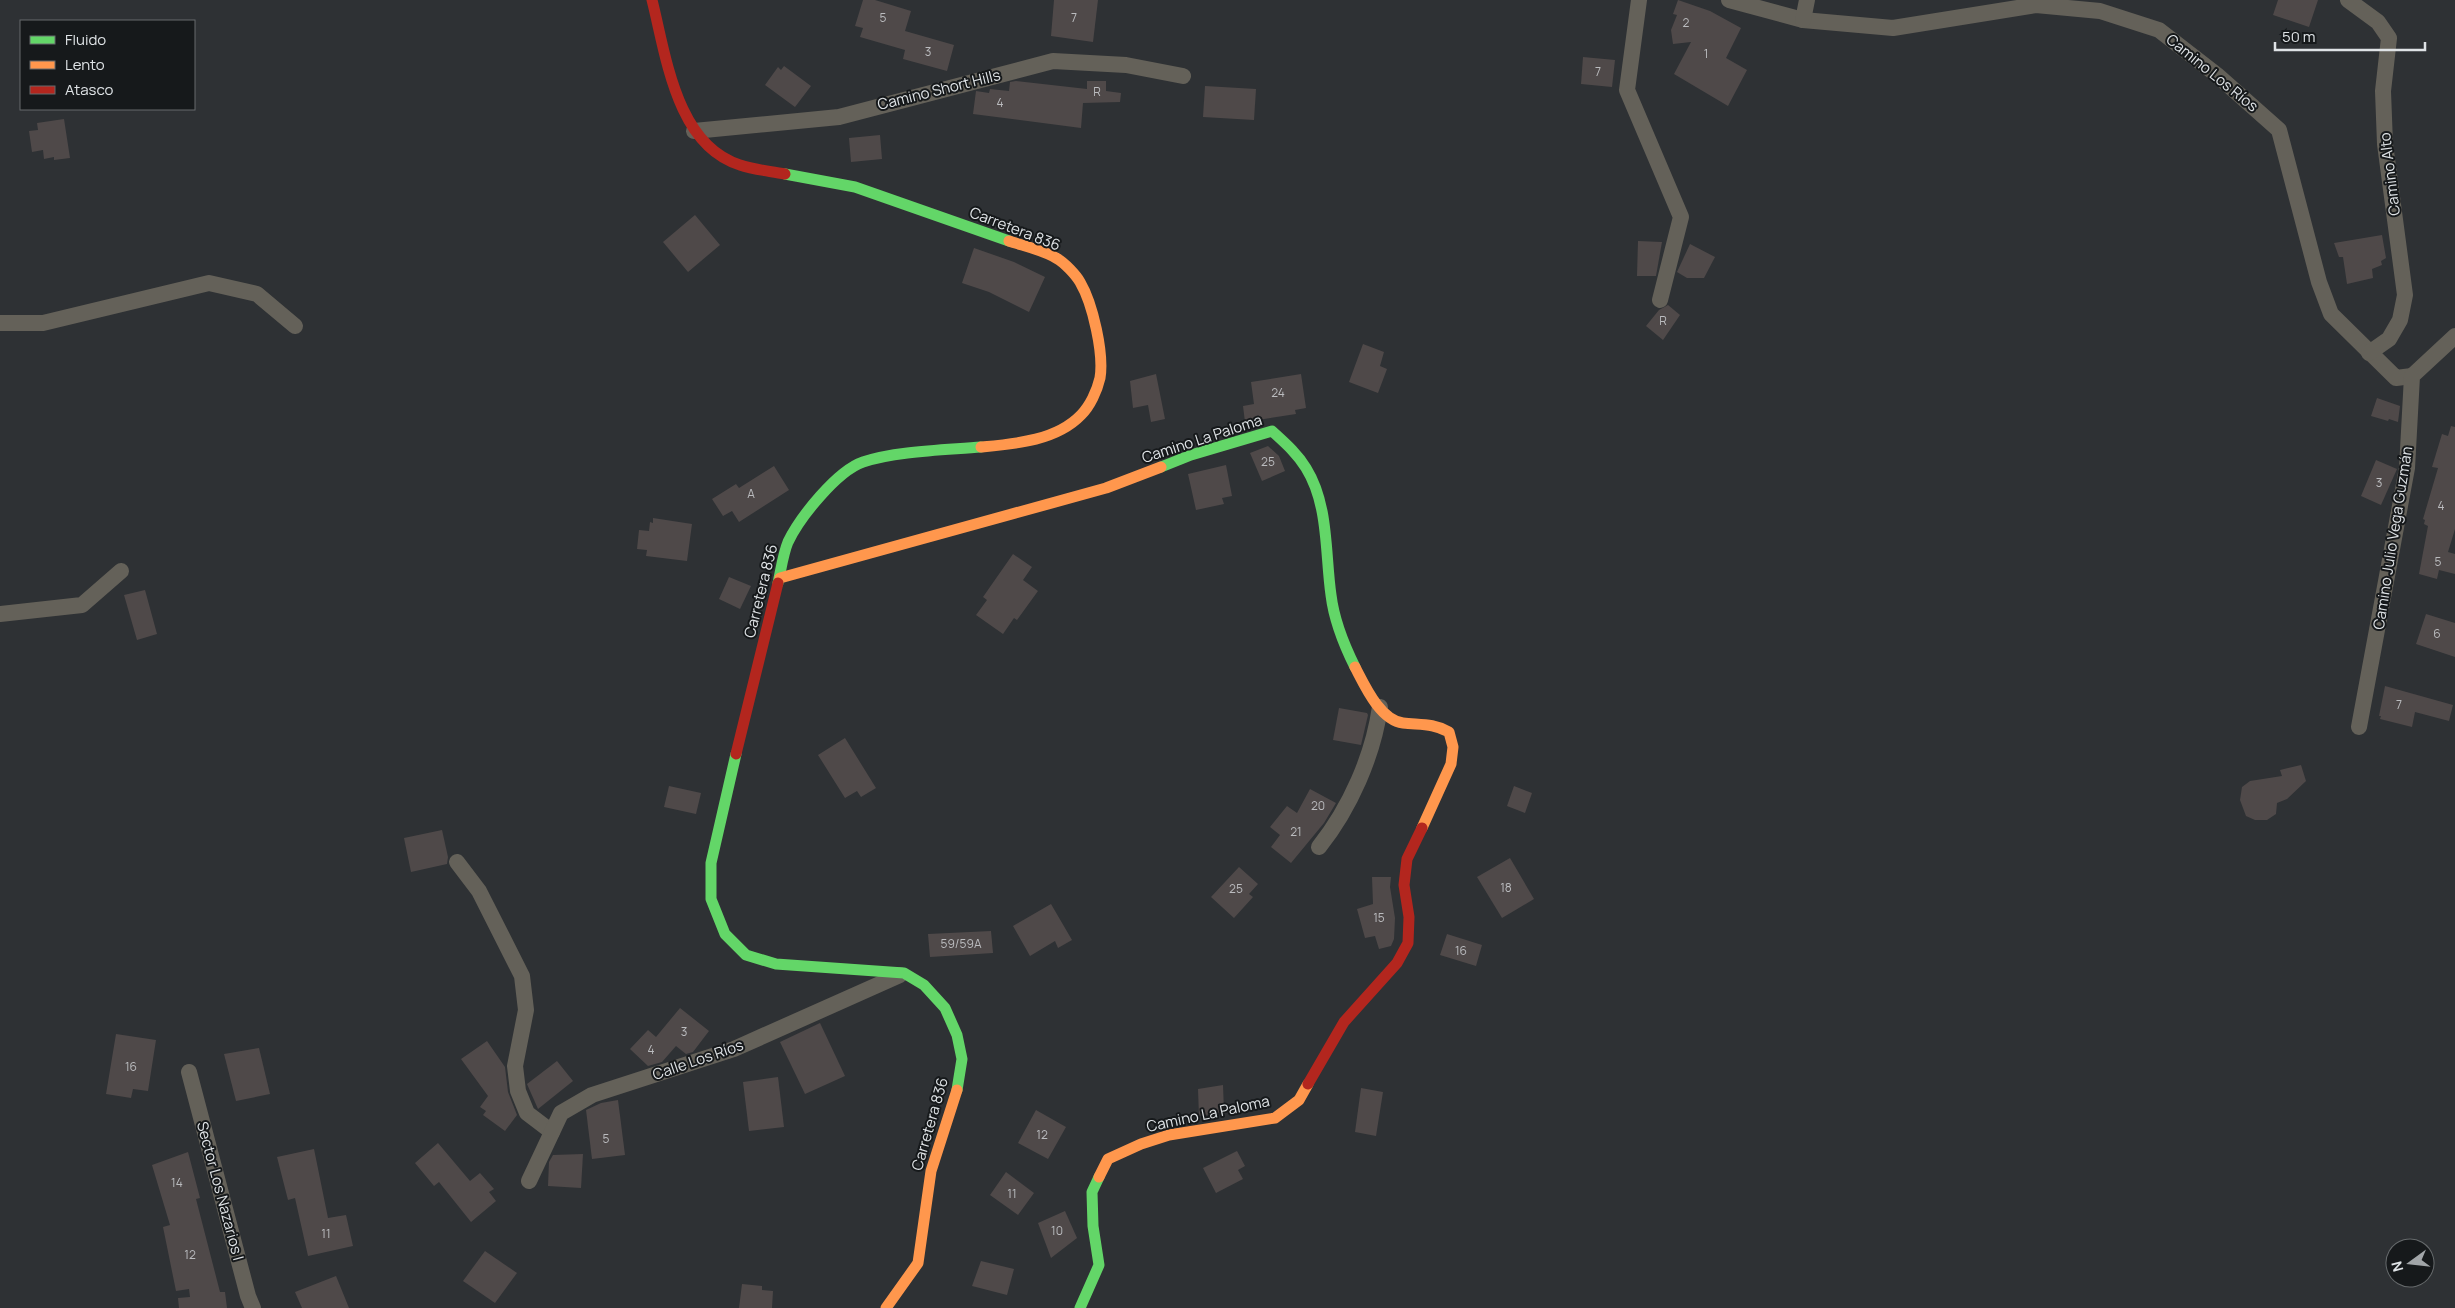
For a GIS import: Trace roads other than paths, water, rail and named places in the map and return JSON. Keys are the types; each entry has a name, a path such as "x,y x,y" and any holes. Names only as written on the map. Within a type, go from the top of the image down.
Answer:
{"street":[{"name":"Carretera 836","path":"652,0 677,96 694,131 713,151 739,165 855,187 1057,258 1080,281 1092,312 1098,348 1100,378 1092,400 1080,416 1057,432 1017,444 915,453 862,462 850,469 820,495 788,542 718,829 711,863 711,899 725,934 746,955 776,964 904,974 924,985 945,1008 957,1035 962,1059 956,1094 931,1171 918,1263 886,1308"},
{"path":"1639,0 1627,90 1681,217 1660,300"},
{"name":"Camino Los Ríos","path":"1729,0 1802,20 1893,28 2036,6 2100,10 2159,30 2217,75 2279,130 2319,282 2331,314 2396,378 2412,376"},
{"path":"1802,20 1807,0"},
{"name":"Camino Alto","path":"2348,0 2378,22 2389,38 2383,91 2385,144 2405,294 2400,320 2390,339 2369,353"},
{"name":"Camino Short Hills","path":"694,131 839,117 1053,61 1126,64 1183,76"},
{"path":"0,323 43,323 209,283 257,294 295,326"},
{"path":"2412,376 2455,336"},
{"name":"Camino Julio Vega Guzmán","path":"2359,727 2407,468 2412,376"},
{"name":"Camino La Paloma","path":"780,578 1106,488 1191,455 1272,431 1284,441 1308,469 1324,511 1331,598 1361,680 1380,707 1397,722 1436,724 1449,732 1454,747 1451,764 1407,859 1404,885 1410,917 1408,943 1397,963 1344,1022 1299,1100 1275,1118 1170,1135 1141,1144 1108,1159 1092,1192 1093,1226 1099,1266 1080,1308"},
{"path":"0,614 82,605 121,572"},
{"path":"1319,847 1340,817 1359,777 1375,737 1380,707"},
{"path":"457,862 479,891 522,976 526,1010 515,1066 518,1090 527,1113 552,1132"},
{"name":"Calle Los Ríos","path":"529,1181 561,1113 592,1094 734,1049 904,974"},
{"name":"Sector Los Nazarios I","path":"188,1072 248,1296 253,1308"}]}
